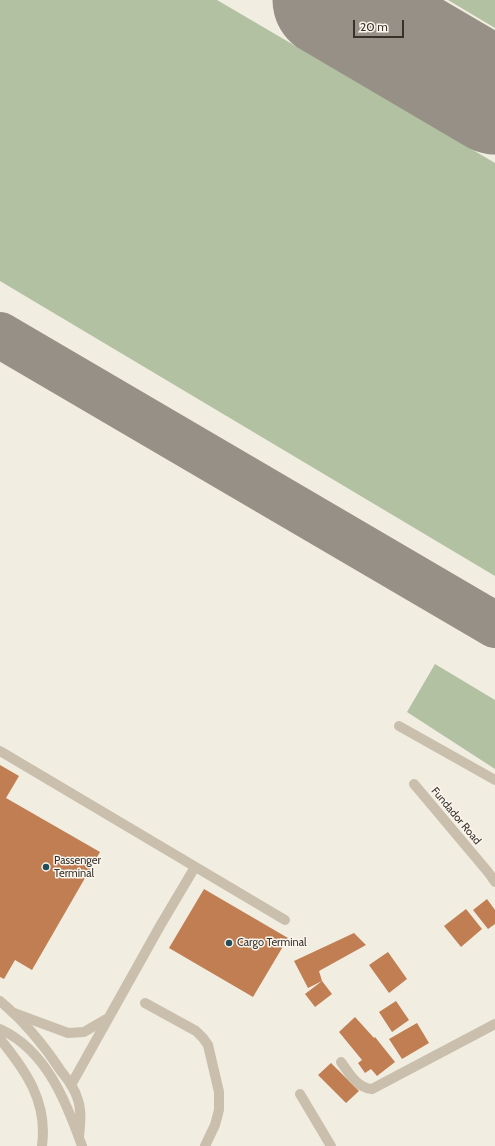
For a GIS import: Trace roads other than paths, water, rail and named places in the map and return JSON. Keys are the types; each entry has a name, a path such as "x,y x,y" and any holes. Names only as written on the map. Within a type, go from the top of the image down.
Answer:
{"street":[{"path":"399,726 495,780"},
{"path":"0,751 285,920"},
{"name":"Fundador Road","path":"414,784 495,882"},
{"path":"71,1085 160,926 195,867"},
{"path":"0,1001 14,1013 47,1051 71,1085 79,1101 80,1142"},
{"path":"145,1003 196,1031 208,1045 218,1092 219,1110 216,1125 205,1146"},
{"path":"14,1013 68,1033 84,1032 108,1018"},
{"path":"341,1062 358,1083 365,1088 372,1088 495,1024"},
{"path":"0,1029 23,1042 49,1074 65,1101 80,1142"},
{"path":"0,1040 26,1073 35,1092 43,1120 42,1146"},
{"path":"300,1094 331,1146"}],"place":[{"name":"Passenger Terminal","path":"46,867"},
{"name":"Cargo Terminal","path":"229,943"}]}
